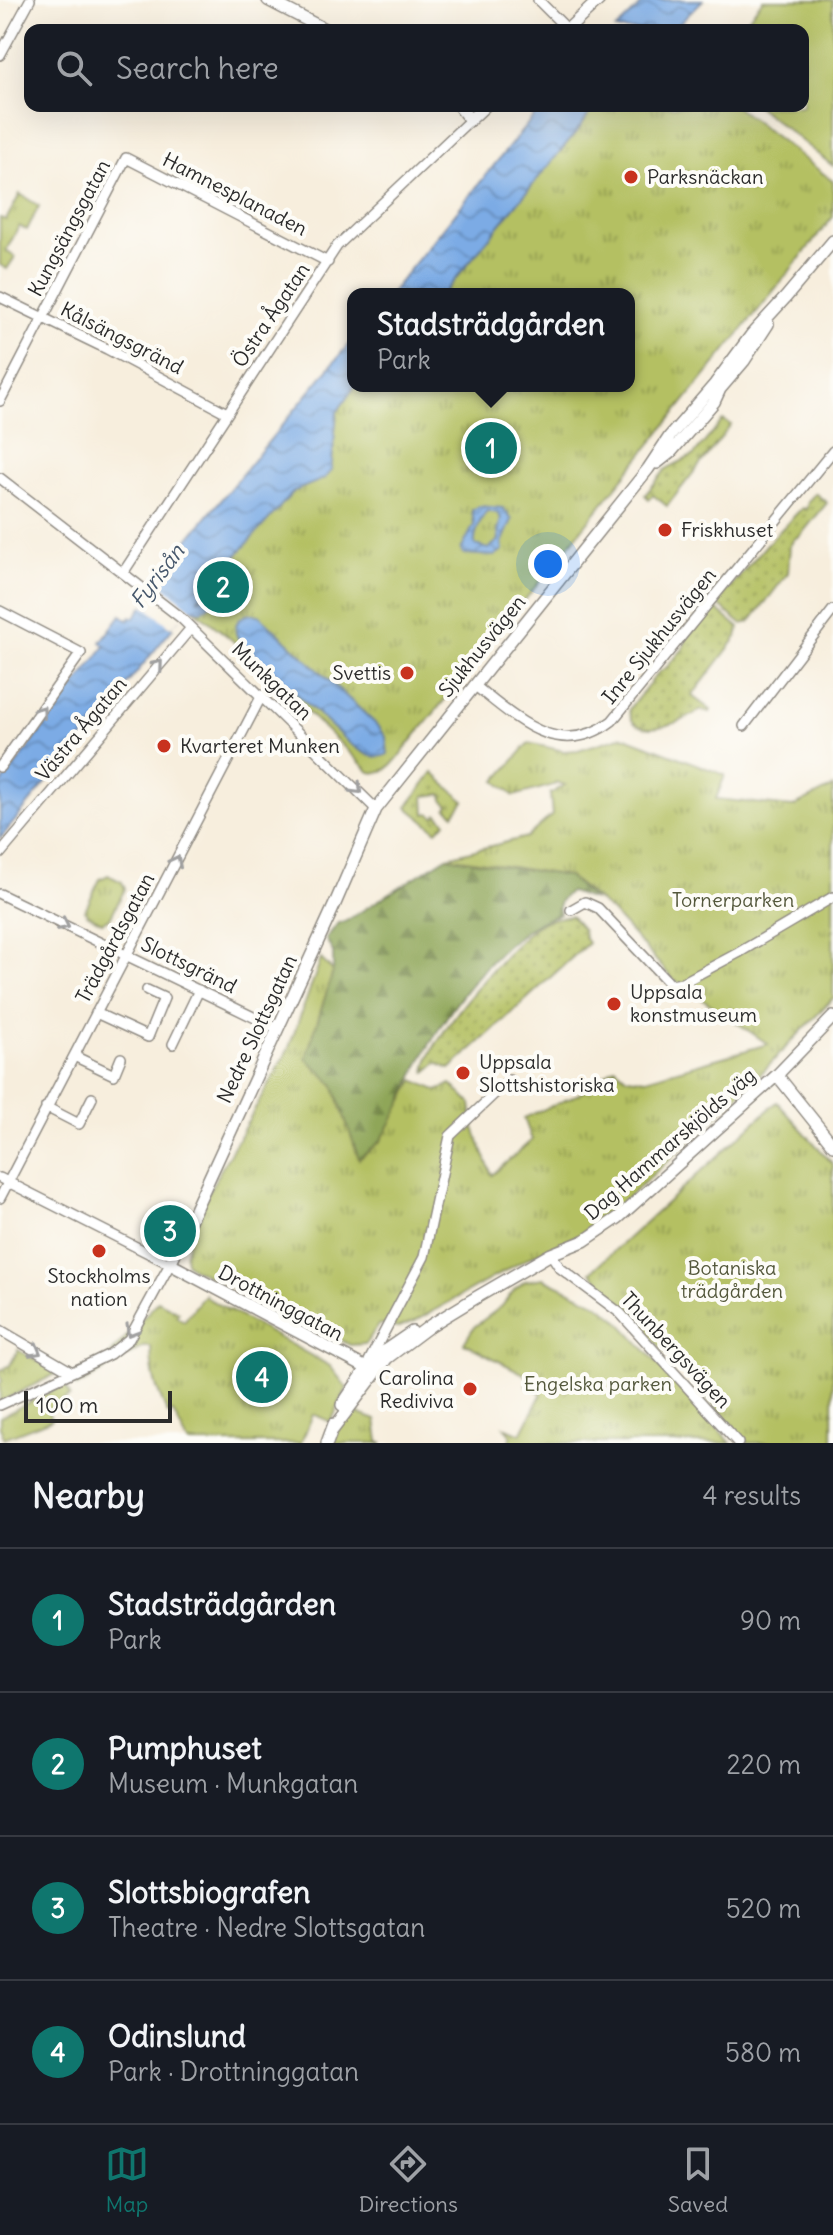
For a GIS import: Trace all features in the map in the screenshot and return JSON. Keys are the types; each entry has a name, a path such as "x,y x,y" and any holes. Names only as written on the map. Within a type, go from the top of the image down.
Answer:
{"street":[{"path":"0,55 30,0"},
{"path":"262,12 268,0 314,24"},
{"path":"538,0 562,24"},
{"path":"574,24 599,0"},
{"path":"464,112 470,120"},
{"name":"Östra Ågatan","path":"123,573 350,233 479,112"},
{"name":"Hamnesplanaden","path":"126,158 328,262"},
{"name":"Kungsängsgatan","path":"0,401 126,158"},
{"name":"Sjukhusvägen","path":"376,809 752,334 833,241"},
{"name":"Kålsängsgränd","path":"0,297 227,413"},
{"name":"Inre Sjukhusvägen","path":"474,685 541,733 568,739 590,735 601,729 612,721 833,451"},
{"name":"Munkgatan","path":"0,478 181,618 376,809"},
{"path":"744,726 833,610"},
{"path":"0,611 81,653 0,767"},
{"name":"Västra Ågatan","path":"0,854 191,628"},
{"name":"Trädgårdsgatan","path":"0,1198 4,1180 74,1056 262,695"},
{"name":"Nedre Slottsgatan","path":"170,1264 376,809"},
{"name":"Slottsgränd","path":"0,894 276,1028"},
{"path":"571,910 585,902 598,908 671,985 682,983 738,953 833,897"},
{"path":"96,1013 148,1037 164,998 147,990"},
{"path":"173,1044 199,990"},
{"name":"Dag Hammarskjölds väg","path":"370,1370 431,1325 551,1254 584,1241 618,1218 777,1075 833,1017"},
{"path":"74,1056 114,1075 121,1058"},
{"path":"777,1075 833,1145"},
{"path":"329,1437 341,1407 370,1370 383,1334 424,1257 450,1136 509,1080"},
{"path":"46,1107 79,1124 92,1098"},
{"name":"Drottninggatan","path":"4,1180 370,1370"},
{"name":"Thunbergsvägen","path":"551,1254 560,1268 620,1313 738,1443"},
{"path":"0,1405 110,1354 129,1339 170,1264"},
{"name":"Dag Hammarskjölds väg","path":"370,1370 393,1344 418,1328 431,1325"},
{"path":"0,1330 72,1372"},
{"path":"383,1334 384,1342 393,1344"}],"green space":[{"path":"763,0 833,0 833,166 765,112 809,112 809,24 744,24"},
{"path":"590,112 743,112 833,181 833,217 397,759 385,770 374,773 231,639 196,611 202,611 196,600 294,490 324,479 331,471 337,412 351,392 635,392 635,288 448,288"},
{"path":"20,194 39,206 27,230 19,226 6,251 15,257 7,269 0,265 0,218 6,220"},
{"path":"723,420 731,425 667,506 653,495 649,499 645,495 666,469 694,455"},
{"path":"815,493 827,503 790,546 788,573 750,622 741,624 716,603 768,543 802,508 806,510"},
{"path":"714,607 739,628 737,637 692,696 710,712 700,710 683,720 659,727 638,726 632,720 629,709 658,673 683,649 687,638"},
{"name":"Tornerparken","path":"623,736 725,775 716,799 793,807 833,787 833,998 754,1081 607,1217 583,1233 530,1257 415,1321 397,1328 380,1324 365,1344 350,1345 192,1268 186,1262 185,1254 202,1203 288,1050 321,959 333,971 306,1058 333,1084 359,1159 381,1141 414,1080 438,1091 451,1084 471,1104 474,1128 492,1175 532,1140 524,1118 579,1094 615,1067 627,1077 646,1079 768,1044 672,978 612,912 568,876 447,857 527,837 552,815 550,794 565,785 556,782 514,796 496,781 529,743 564,751 578,750"},
{"path":"433,773 464,801 454,814 447,808 449,805 442,794 424,796 425,814 435,817 438,814 446,822 437,831 407,807"},
{"path":"447,857 568,876 594,900 570,892 560,901 560,914 518,937 478,975 431,1042 382,1139 358,1159 333,1084 306,1058 333,971 333,952 326,939 338,923 346,921"},
{"path":"108,875 122,882 125,889 110,918 102,922 85,910 100,879"},
{"path":"571,916 583,930 588,943 450,1069 437,1063 426,1072 428,1059 453,1019 508,952 540,924"},
{"name":"Botaniska trädgården","path":"777,1102 833,1164 833,1443 748,1443 591,1272"},
{"name":"Engelska parken","path":"543,1278 596,1303 616,1318 731,1443 508,1443 511,1436 505,1427 521,1434 542,1393 526,1385 530,1377 464,1343 474,1327 502,1306 515,1289 525,1281"},
{"path":"205,1294 205,1297 330,1366 347,1388 331,1422 313,1414 301,1443 188,1443 173,1412 168,1414 160,1397 153,1374 151,1347 143,1347 77,1387 70,1378 109,1356 158,1301 179,1312 176,1316 184,1321"},
{"path":"18,1350 58,1373 0,1402 0,1371 10,1365"},
{"path":"65,1384 70,1396 51,1407 51,1420 4,1438 0,1417"},
{"path":"347,1409 376,1420 379,1441 383,1443 327,1443"}],"water":[{"path":"646,0 703,0 679,24 621,24"},
{"path":"537,112 590,112 448,288 395,288"},
{"path":"347,346 347,392 351,392 337,412 331,471 324,479 294,491 197,600 205,596 212,603 202,611 191,608 171,626 173,628 0,839 0,786 105,646 101,642 121,615 128,620 131,616 134,618 171,568 168,564"},
{"path":"480,506 503,508 512,520 502,543 503,550 494,556 464,554 461,550 474,525 472,510","holes":["487,511 497,513 501,518 499,540 488,549 475,545 484,514"]},
{"path":"250,614 259,615 379,727 386,737 388,754 373,756 349,743 239,640 237,624"}],"pier":[{"path":"157,581 192,609 171,627 141,603"}],"place":[{"name":"Parksnäckan","path":"631,177"},
{"name":"Stadsträdgården","path":"491,448"},
{"name":"Friskhuset","path":"665,530"},
{"name":"Pumphuset","path":"223,587"},
{"name":"Svettis","path":"407,673"},
{"name":"Kvarteret Munken","path":"164,746"},
{"name":"Uppsala konstmuseum","path":"614,1004"},
{"name":"Uppsala Slottshistoriska","path":"463,1073"},
{"name":"Slottsbiografen","path":"170,1231"},
{"name":"Stockholms nation","path":"99,1251"},
{"name":"Odinslund","path":"262,1377"},
{"name":"Carolina Rediviva","path":"470,1389"}],"water label":[{"name":"Fyrisån","path":"157,576"}]}
